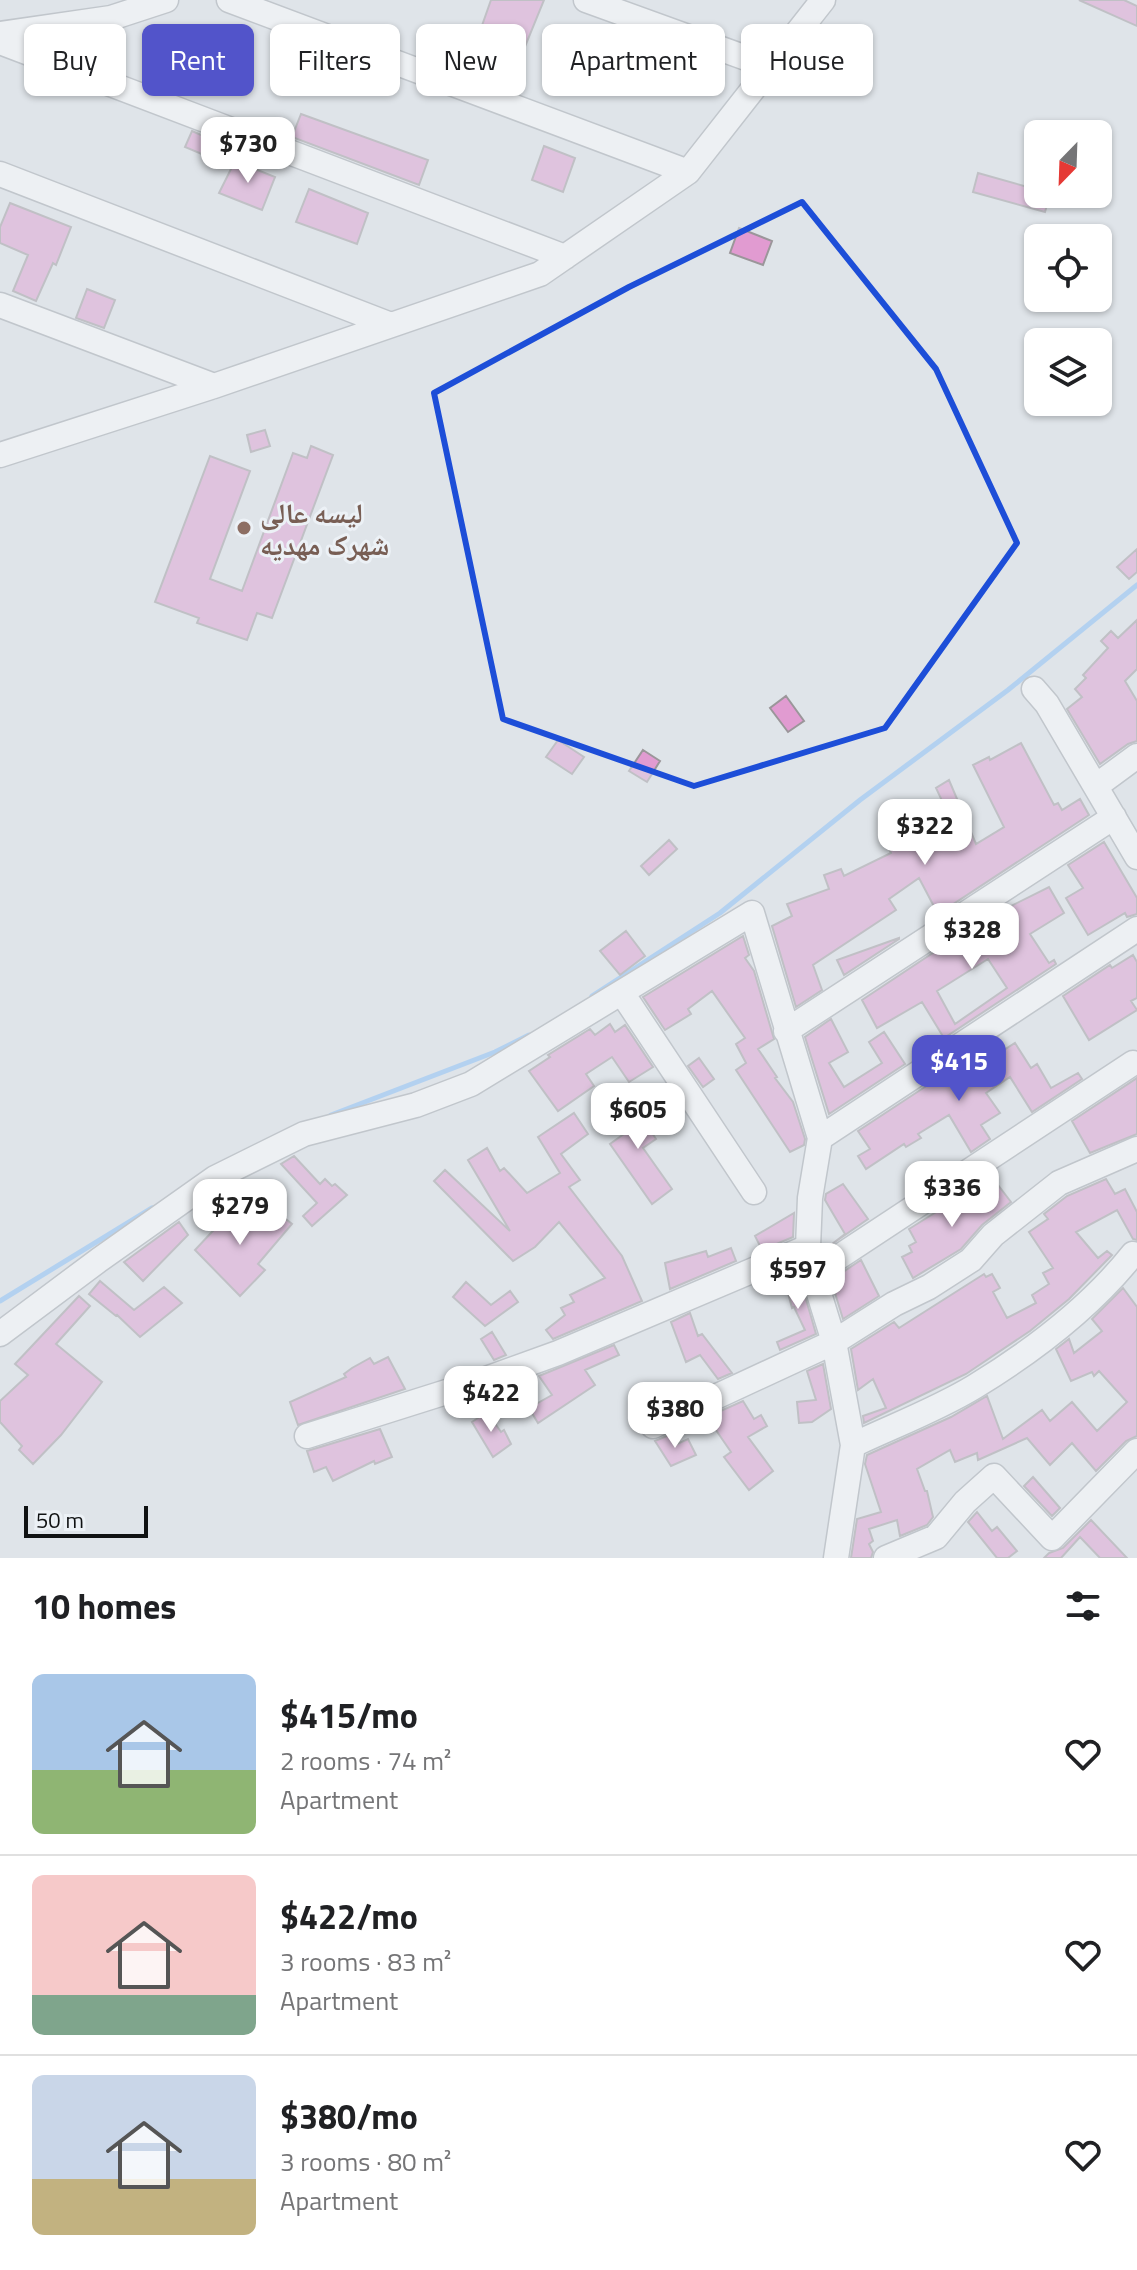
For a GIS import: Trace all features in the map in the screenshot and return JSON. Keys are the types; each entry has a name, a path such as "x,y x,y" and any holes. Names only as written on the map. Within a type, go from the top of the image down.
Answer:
{"street":[{"path":"0,34 111,18 166,0"},
{"path":"229,0 688,172"},
{"path":"586,0 741,56"},
{"path":"804,24 823,0"},
{"path":"0,42 565,257"},
{"path":"0,455 214,386 540,274 688,172 748,96"},
{"path":"0,174 391,325"},
{"path":"0,305 214,386"},
{"path":"1034,689 1047,704 1137,857"},
{"path":"1096,786 1137,756"},
{"path":"786,1031 1114,817"},
{"path":"0,1334 215,1178 304,1134 416,1105 471,1084 752,913 820,1138 810,1198 808,1247 834,1342 853,1445 836,1558"},
{"path":"820,1138 1137,929"},
{"path":"622,993 754,1192"},
{"path":"813,1274 1133,1063"},
{"path":"653,1426 834,1342 971,1260 993,1235 1059,1183 1137,1149"},
{"path":"307,1436 475,1383 558,1353 808,1247"},
{"path":"853,1445 974,1387 1067,1322 1105,1288 1133,1254"},
{"path":"886,1558 936,1537 965,1502 994,1476 1052,1538 1137,1451"}],"highlighted area":[{"path":"802,202 936,369 1017,543 885,728 694,786 503,719 434,393 629,287"}],"building":[{"path":"491,0 544,0 526,44 526,24 483,24"},
{"path":"1079,0 1124,0 1137,6 1137,26"},
{"path":"301,114 428,160 419,185 292,137"},
{"path":"192,131 235,150 228,165 185,147"},
{"path":"544,146 575,158 563,192 532,180"},
{"path":"235,161 275,177 262,210 219,193"},
{"path":"978,173 1024,186 1024,206 973,192"},
{"path":"309,189 368,213 357,244 296,222"},
{"path":"10,203 71,227 56,265 53,263 36,301 13,291 28,255 0,243 0,227"},
{"path":"739,228 772,241 763,265 730,253"},
{"path":"87,289 115,300 104,328 76,318"},
{"path":"265,430 270,446 251,452 247,435"},
{"path":"311,446 333,455 272,618 257,613 247,640 197,623 199,618 155,602 210,456 250,471 210,579 242,591 293,453 307,458"},
{"path":"1137,549 1137,572 1129,579 1117,567"},
{"path":"1137,620 1137,669 1125,681 1137,701 1137,741 1100,764 1067,709 1082,697 1075,689 1086,678 1083,675 1108,648 1101,641 1111,631 1118,638"},
{"path":"786,696 804,721 788,732 770,708"},
{"path":"558,740 584,757 572,774 546,757"},
{"path":"1021,743 1054,805 1058,803 1062,810 1080,799 1089,815 938,914 919,878 889,899 896,910 813,965 822,990 796,1007 772,926 792,916 787,904 829,889 824,875 841,869 844,876 891,853 886,841 906,832 912,842 952,822 936,788 949,780 976,844 1004,827 973,765 989,757 990,760"},
{"path":"643,750 660,761 647,782 629,771"},
{"path":"669,840 677,849 649,875 641,866"},
{"path":"1104,842 1137,898 1137,914 1127,917 1125,913 1088,935 1066,898 1083,888 1068,865"},
{"path":"1049,887 1064,913 1030,934 1049,963 1054,960 1056,964 944,1038 922,1002 877,1028 862,1000 954,939 959,948 1009,921 1003,910","holes":["988,959 1007,988 955,1024 937,991"]},
{"path":"626,931 645,956 620,975 600,951"},
{"path":"743,936 749,955 745,958 754,971 774,1039 758,1049 793,1102 805,1139 804,1145 790,1152 736,1070 746,1063 736,1044 745,1038 712,991 688,1009 691,1014 665,1030 643,997"},
{"path":"899,939 844,975 837,960"},
{"path":"1133,955 1137,962 1137,998 1131,1001 1137,1010 1089,1040 1063,996 1110,965 1112,968"},
{"path":"831,1019 848,1052 829,1063 844,1087 882,1063 869,1042 884,1032 905,1064 829,1114 805,1037"},
{"path":"610,1024 615,1032 625,1025 653,1067 629,1082 612,1057 586,1074 594,1086 558,1111 529,1071 550,1057 548,1055 590,1029 595,1035"},
{"path":"1015,1043 1031,1068 1037,1064 1051,1088 1078,1073 1082,1079 1032,1112 1010,1077 986,1093 1000,1113 981,1125 990,1139 971,1152 949,1115 918,1134 921,1138 906,1147 904,1144 866,1169 858,1156 870,1149 858,1131 969,1058 976,1068"},
{"path":"699,1058 714,1079 703,1087 688,1066"},
{"path":"1137,1078 1137,1134 1090,1153 1072,1121"},
{"path":"627,1095 656,1139 643,1148 672,1189 652,1204 610,1144 628,1131 610,1108"},
{"path":"574,1113 588,1134 561,1154 580,1180 569,1187 622,1256 642,1301 553,1339 546,1330 565,1315 561,1308 574,1302 570,1295 605,1278 559,1222 535,1247 513,1261 434,1181 445,1170 510,1231 468,1160 487,1148 500,1171 504,1168 527,1193 560,1173 538,1137"},
{"path":"294,1156 320,1184 325,1179 347,1195 312,1226 303,1216 317,1203 281,1164"},
{"path":"1106,1179 1115,1194 1125,1189 1137,1212 1137,1240 1133,1239 1117,1210 1076,1232 1098,1258 1107,1251 1112,1255 1069,1299 1030,1331 966,1374 864,1423 863,1416 886,1408 873,1379 858,1390 851,1349 894,1322 899,1328 984,1274 986,1277 992,1274 1000,1288 993,1292 1007,1318 1036,1303 1032,1295 1049,1284 1043,1273 1053,1268 1029,1232 1048,1219 1044,1214 1067,1196"},
{"path":"843,1184 868,1219 832,1244 845,1234 825,1200 826,1194"},
{"path":"998,1185 1011,1202 982,1225 961,1249 913,1278 902,1257 912,1252 909,1246 916,1242 909,1229 973,1189 980,1198"},
{"path":"226,1201 252,1226 257,1222 265,1228 278,1213 292,1224 258,1264 265,1270 240,1296 195,1250 225,1218 217,1210"},
{"path":"794,1213 793,1237 762,1250 755,1236"},
{"path":"179,1222 188,1235 143,1281 124,1262"},
{"path":"731,1248 736,1261 670,1289 665,1263 706,1251 708,1257"},
{"path":"861,1260 879,1296 843,1319 831,1280"},
{"path":"797,1268 816,1334 780,1350 777,1342 805,1330 792,1308 786,1285 792,1280 790,1271"},
{"path":"100,1281 134,1310 164,1287 182,1303 140,1337 89,1294"},
{"path":"466,1282 491,1305 510,1291 518,1302 485,1326 453,1297"},
{"path":"1123,1288 1137,1307 1137,1436 1126,1441 1096,1471 1072,1443 1050,1465 1027,1438 978,1460 977,1453 955,1462 950,1450 917,1469 927,1491 933,1517 927,1525 900,1536 897,1520 869,1529 873,1541 869,1544 873,1552 871,1558 851,1558 857,1519 881,1512 865,1464 867,1455 951,1417 987,1396 1003,1439 1042,1410 1050,1421 1072,1402 1097,1431 1127,1402 1099,1371 1094,1376 1092,1372 1071,1381 1056,1349 1069,1339 1074,1353 1102,1331 1092,1319"},
{"path":"79,1296 90,1306 56,1344 102,1382 61,1435 33,1464 19,1450 22,1446 0,1422 0,1401 28,1375 15,1364"},
{"path":"690,1313 698,1336 702,1334 732,1373 718,1379 700,1355 686,1362 671,1322"},
{"path":"492,1332 506,1355 494,1360 481,1339"},
{"path":"614,1345 619,1355 585,1370 595,1385 538,1423 529,1408 552,1395 539,1376"},
{"path":"388,1357 405,1389 298,1425 290,1402 346,1377 344,1374 370,1358 374,1364"},
{"path":"823,1364 831,1409 812,1422 799,1423 797,1402 816,1400 807,1371"},
{"path":"743,1401 754,1419 761,1415 767,1426 748,1437 773,1471 749,1490 724,1457 731,1452 707,1417"},
{"path":"487,1412 501,1432 504,1430 511,1444 493,1457 472,1422"},
{"path":"380,1429 392,1457 375,1464 374,1461 333,1481 326,1467 314,1472 307,1451"},
{"path":"669,1435 675,1445 688,1439 696,1455 671,1466 655,1441"},
{"path":"1033,1477 1060,1508 1052,1516 1024,1486"},
{"path":"977,1512 992,1531 997,1527 1017,1551 1008,1558 997,1558 968,1522"},
{"path":"1091,1520 1127,1558 1100,1558 1080,1537 1061,1558 1044,1558 1063,1548"}],"waterway":[{"path":"592,996 720,913 860,800 1008,690 1137,585"},
{"path":"331,1115 495,1052 529,1035"},
{"path":"0,1301 152,1208"}],"place":[{"name":"لیسه عالی شهرک مهدیه","path":"244,528"}]}
